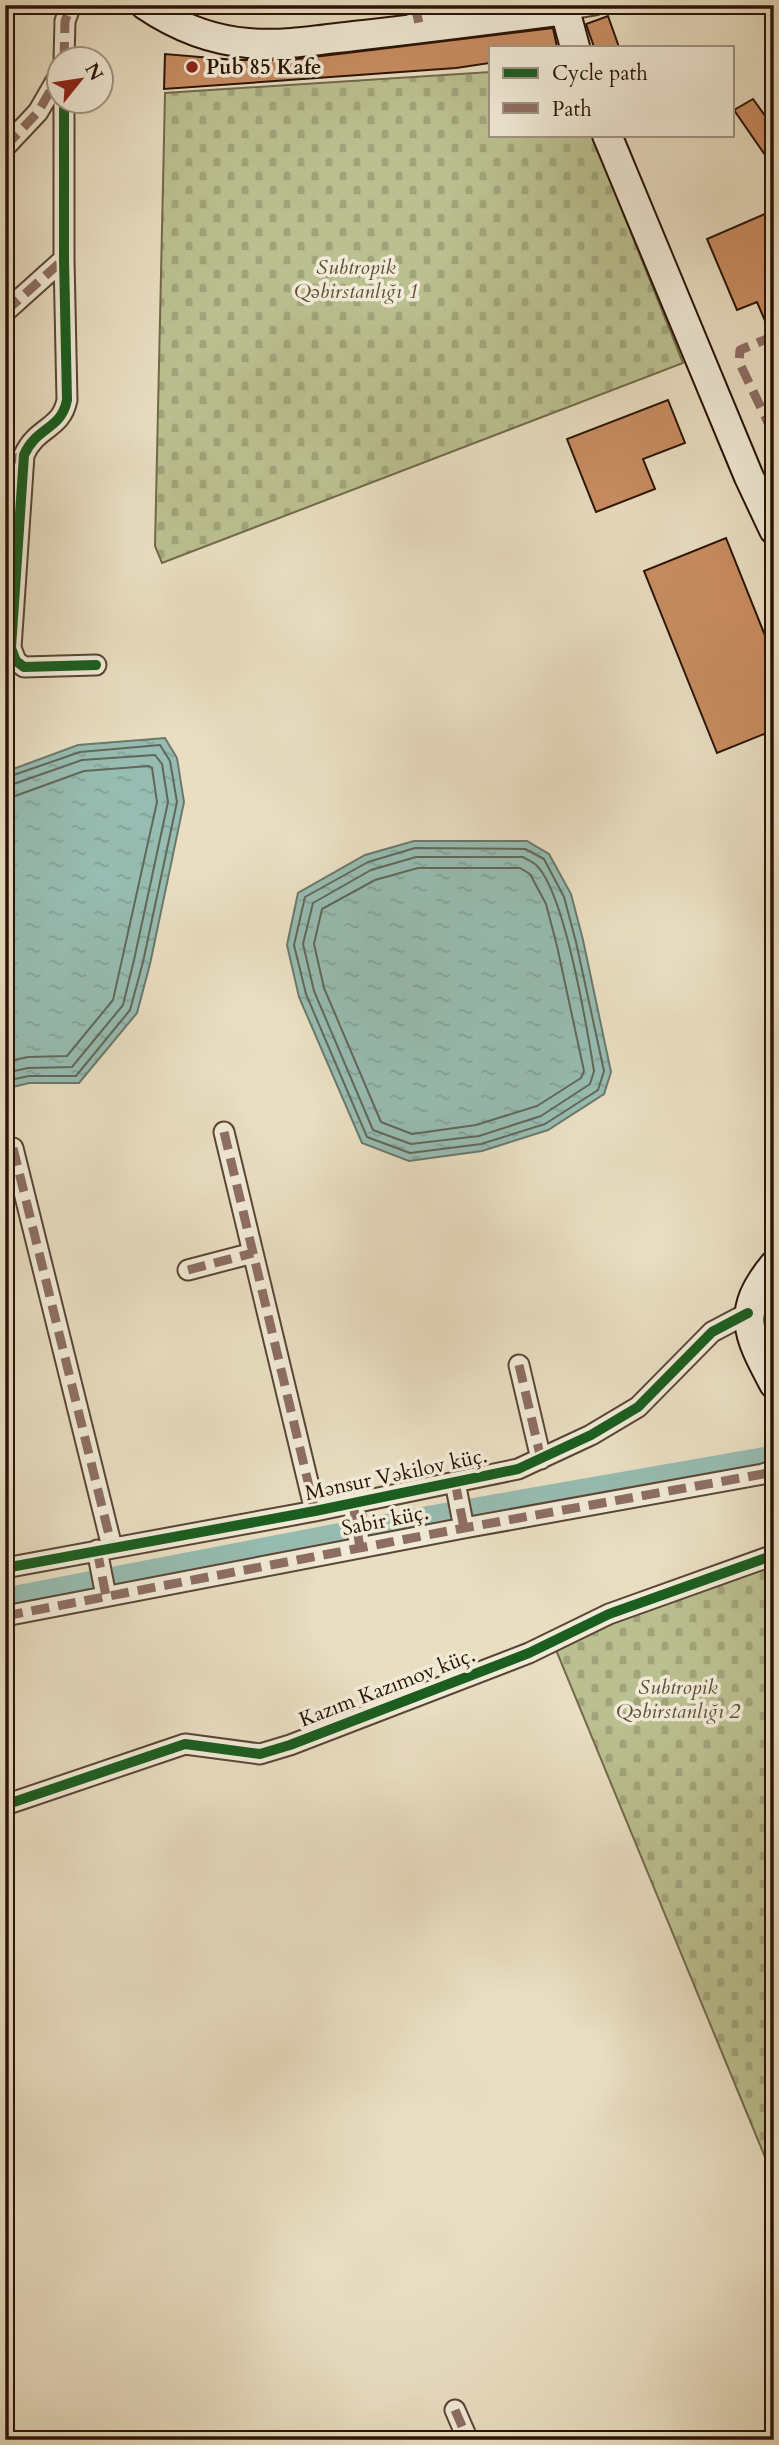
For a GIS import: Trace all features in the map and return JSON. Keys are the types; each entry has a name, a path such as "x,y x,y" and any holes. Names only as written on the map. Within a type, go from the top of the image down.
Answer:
{"street":[{"path":"64,46 65,21 71,5"},
{"path":"145,5 170,22 197,33 249,44 282,43 418,17 595,5"},
{"path":"565,7 575,46"},
{"path":"5,148 38,112 46,98"},
{"path":"64,116 67,400 65,412 57,423 40,432 30,442 24,456 11,648 16,661 24,667 96,665"},
{"path":"607,136 749,477 774,530"},
{"path":"5,312 64,259"},
{"path":"5,463 24,456"},
{"path":"224,1132 315,1511"},
{"path":"13,1148 104,1549 106,1596"},
{"path":"188,1269 253,1253"},
{"path":"774,1265 755,1293 748,1313 752,1338 774,1384"},
{"name":"Mənsur Vəkilov küç.","path":"5,1568 315,1511 518,1469 591,1436 638,1407 712,1332 748,1313"},
{"path":"519,1365 541,1459"},
{"name":"Sabir küç.","path":"5,1616 774,1470"},
{"path":"455,1482 464,1528"},
{"path":"353,1503 360,1548"},
{"name":"Kazım Kazımov küç.","path":"5,1805 185,1744 260,1754 290,1745 529,1653 609,1614 774,1555"},
{"path":"455,2410 468,2440"}],"green space":[{"name":"Subtropik Qəbirstanlığı 1","path":"489,72 489,136 592,136 683,363 162,563 155,546 165,93"},
{"name":"Subtropik Qəbirstanlığı 2","path":"774,1566 774,2179 556,1650 615,1620"}],"water":[{"path":"165,738 177,758 184,802 137,1013 79,1083 29,1083 5,1089 5,772 78,745"},
{"path":"414,841 527,841 549,854 571,894 611,1072 604,1094 548,1130 482,1151 409,1161 362,1143 299,997 287,945 298,893 365,855"}],"building":[{"path":"608,16 619,46 594,46 586,24"},
{"path":"553,28 557,46 489,46 489,63 456,68 164,89 165,54 236,60 289,60"},
{"path":"753,99 774,128 774,168 734,110"},
{"path":"774,210 774,342 757,302 737,310 707,239"},
{"path":"668,400 685,443 643,459 655,489 596,512 567,439"},
{"path":"726,538 774,658 774,730 717,753 644,571"}],"waterway":[{"path":"5,1597 425,1516 774,1455"}],"marked path":[{"path":"64,46 65,21 71,5"},
{"path":"415,5 420,29"},
{"path":"564,5 565,10"},
{"path":"5,147 38,112 46,98"},
{"path":"5,312 64,259"},
{"path":"774,336 740,350 739,362 774,435"},
{"path":"5,463 24,455"},
{"path":"224,1132 315,1511"},
{"path":"13,1148 112,1547"},
{"path":"188,1270 253,1253"},
{"path":"519,1365 541,1459"},
{"path":"5,1616 774,1470"},
{"path":"455,1482 464,1528"},
{"path":"353,1503 360,1548"},
{"path":"97,1550 106,1596"},
{"path":"455,2410 468,2440"}],"cycle path":[{"path":"64,116 67,400 60,417 35,438 24,455 11,648 16,661 24,667 96,665"},
{"path":"5,1568 315,1511 518,1469 591,1435 638,1407 712,1332 748,1313"},
{"path":"5,1805 185,1744 260,1754 290,1745 529,1653 609,1614 774,1555"}],"place":[{"name":"Pub 85 Kafe","path":"192,67"}]}
